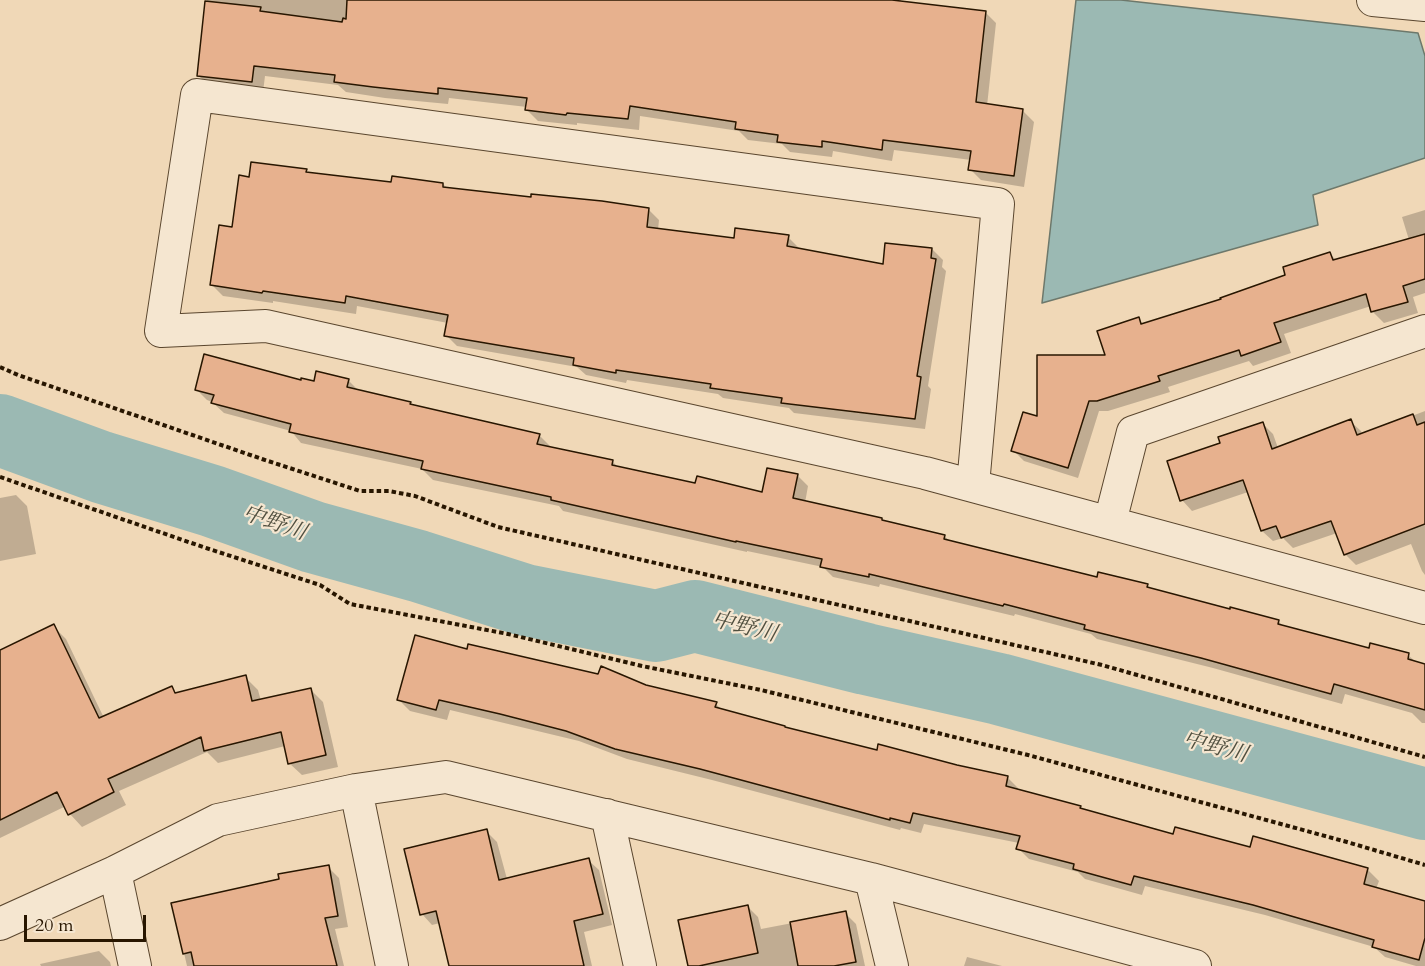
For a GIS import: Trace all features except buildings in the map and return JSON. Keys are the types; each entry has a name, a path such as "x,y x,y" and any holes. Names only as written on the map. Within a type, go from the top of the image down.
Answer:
{"street":[{"path":"1373,0 1425,5"},
{"path":"973,485 998,204 197,95 161,331 266,326 914,470 1425,608"},
{"path":"1110,522 1132,432 1425,331"},
{"path":"0,924 115,872 218,820 356,790 447,777 871,879 1195,966"},
{"path":"356,790 392,966"},
{"path":"607,815 640,966"},
{"path":"115,872 135,966"},
{"path":"871,879 892,966"}],"path":[{"path":"0,367 261,459 360,491 389,491 415,496 498,527 1102,665 1425,758"},
{"path":"0,477 320,585 350,604 508,634 642,666 761,690 1005,749 1425,865"}],"water":[{"path":"1076,0 1121,0 1418,33 1425,56 1425,158 1313,195 1318,225 1042,303"}],"waterway":[{"name":"中野川","path":"0,430 101,467 212,501 313,537 418,566 525,600 656,626 695,616 866,659 999,689 1425,804"}]}
